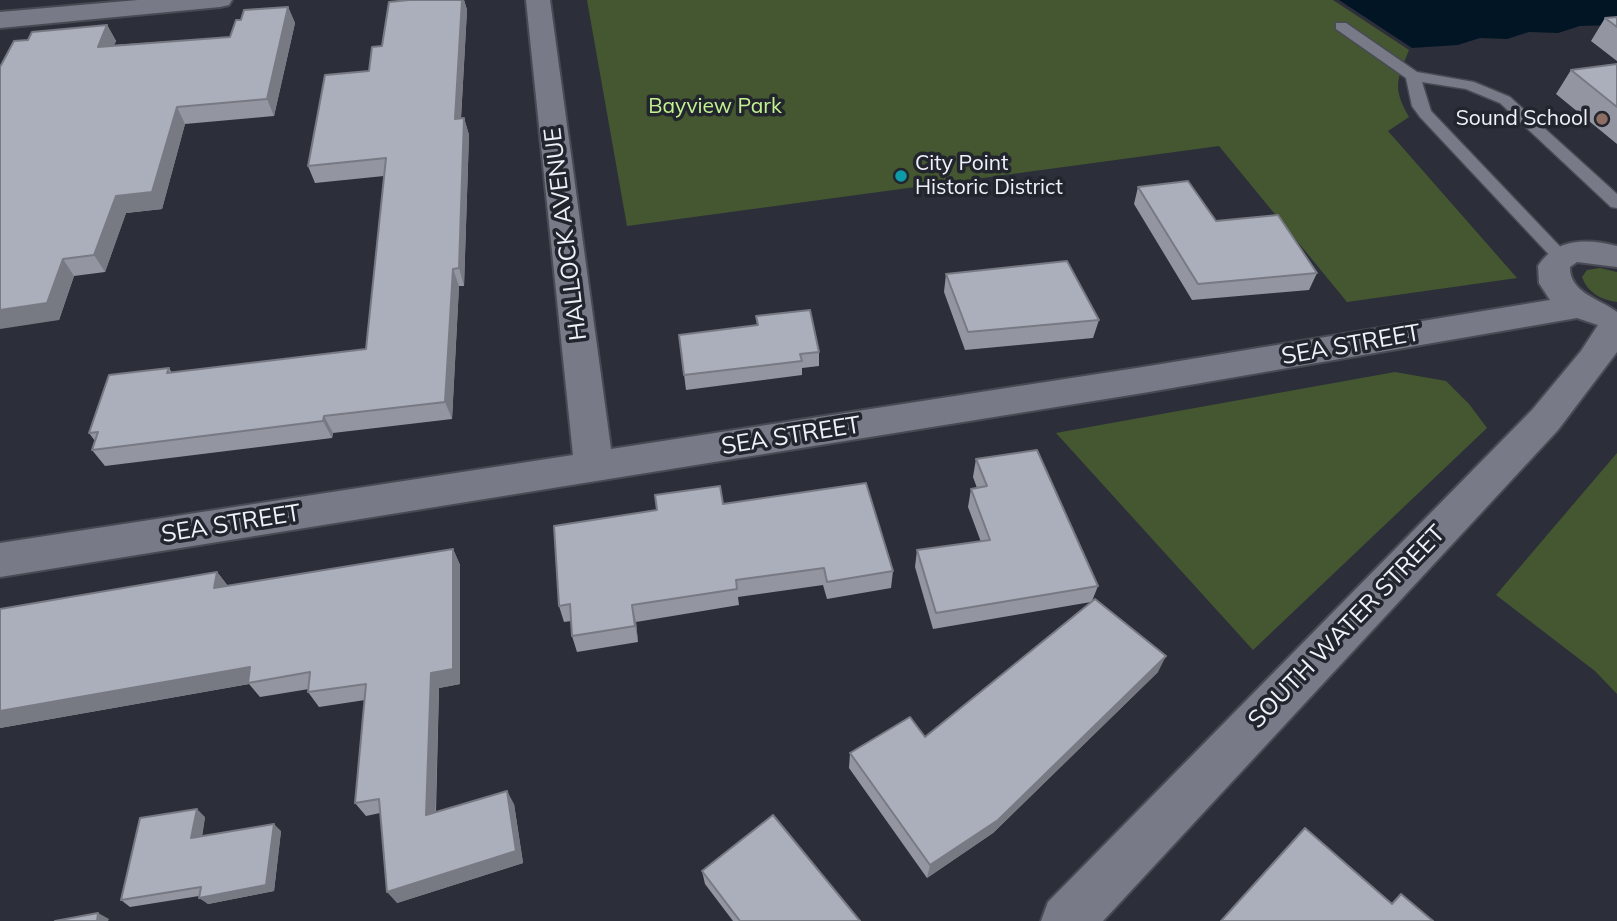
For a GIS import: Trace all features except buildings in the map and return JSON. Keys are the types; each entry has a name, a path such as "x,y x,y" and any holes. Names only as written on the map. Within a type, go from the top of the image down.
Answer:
{"street":[{"path":"0,20 220,0"},
{"name":"HALLOCK AVENUE","path":"538,0 594,468"},
{"path":"1605,317 1556,284 1552,271 1561,257 1587,251 1617,257"},
{"name":"SEA STREET","path":"0,560 1605,317"},
{"name":"SOUTH WATER STREET","path":"1067,921 1545,419 1594,360 1605,317"}],"lane":[{"path":"1341,26 1413,76 1469,85 1505,100 1617,203"},
{"path":"1413,76 1420,106 1425,114 1561,257"}],"green space":[{"name":"Bayview Park","path":"587,0 1333,0 1409,50 1398,91 1409,117 1388,131 1517,278 1347,302 1219,146 627,226"},
{"path":"1600,268 1617,272 1617,302 1595,294 1584,282 1582,277 1587,270"},
{"path":"1395,372 1446,381 1469,404 1487,428 1253,650 1056,433"},
{"path":"1617,453 1617,694 1595,671 1496,595"}],"water":[{"path":"1339,0 1617,0 1617,25 1580,26 1558,33 1529,32 1507,39 1480,38 1458,45 1412,48"}],"place":[{"name":"Sound School","path":"1602,119"},
{"name":"City Point Historic District","path":"901,176"}]}
